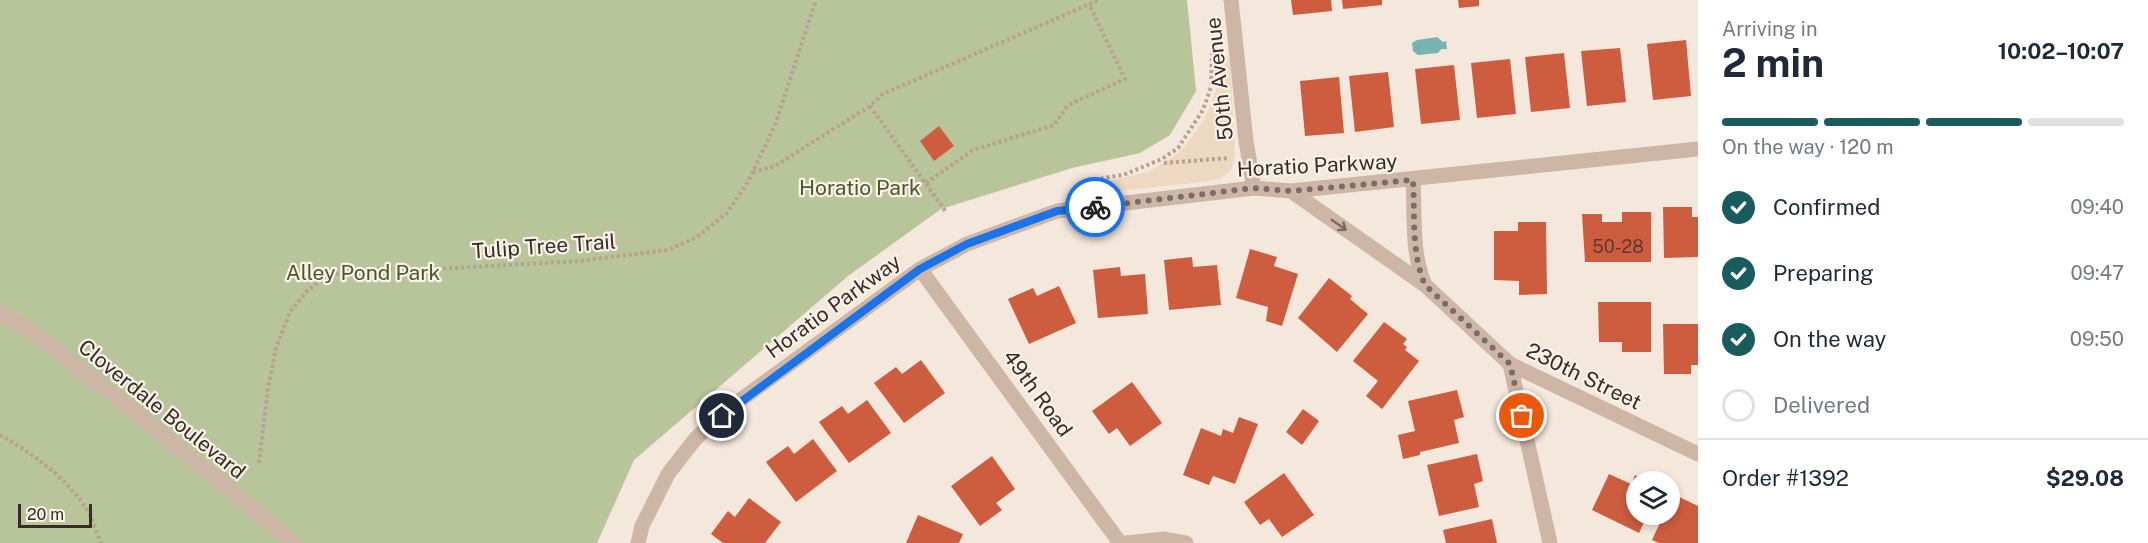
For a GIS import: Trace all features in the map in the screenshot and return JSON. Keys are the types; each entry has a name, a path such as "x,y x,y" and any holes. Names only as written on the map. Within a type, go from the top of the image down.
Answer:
{"street":[{"name":"50th Avenue","path":"1231,0 1246,141 1254,188"},
{"name":"Horatio Parkway","path":"638,543 642,526 668,474 696,438 735,404 920,269 967,244 1057,211 1254,188 1291,191 1698,149"},
{"path":"1413,180 1417,252 1425,285"},
{"name":"230th Street","path":"1291,191 1425,285 1510,364 1698,454"},
{"name":"49th Road","path":"920,269 1123,543 1165,539 1186,543"},
{"name":"Cloverdale Boulevard","path":"0,313 34,333 129,407 294,543"},
{"path":"1510,364 1550,543"}],"path":[{"name":"Tulip Tree Trail","path":"259,463 268,388 276,348 290,312 307,291 327,276 367,268 419,270 578,261 668,250 697,237 727,213 753,172 775,125 816,0"},
{"path":"753,172 775,166 870,106 883,94 1099,0"},
{"path":"926,183 973,150 1054,125 1068,105 1125,79 1089,4"},
{"path":"1084,191 1102,178 1123,175 1162,159 1178,148 1203,110 1211,87 1212,54 1233,20"},
{"path":"870,106 946,212"},
{"path":"1164,163 1234,157"},
{"path":"0,435 21,447 68,485 87,510 101,543"}],"green space":[{"name":"Alley Pond Park","path":"0,0 1187,0 1196,91 1170,135 1140,153 1072,168 941,209 848,276 634,460 597,543 0,543"}],"shaded area":[{"path":"1230,57 1235,157 1231,170 1220,179 1203,182 1106,192 1105,182 1148,172 1173,157 1185,146 1204,120 1212,102 1217,85 1218,61"}],"water":[{"path":"1437,37 1443,42 1446,41 1447,49 1441,49 1438,53 1418,55 1413,51 1412,43 1417,40"}],"building":[{"path":"1291,0 1331,0 1332,11 1293,15"},
{"path":"1342,0 1382,0 1382,5 1343,9"},
{"path":"1458,0 1479,0 1479,6 1459,8"},
{"path":"1686,40 1691,96 1653,100 1647,44"},
{"path":"1620,48 1626,102 1587,106 1581,51"},
{"path":"1564,53 1570,108 1531,112 1525,57"},
{"path":"1510,59 1516,114 1477,118 1471,63"},
{"path":"1454,65 1460,120 1421,124 1415,69"},
{"path":"1388,72 1394,127 1355,132 1349,76"},
{"path":"1339,77 1344,133 1305,136 1300,81"},
{"path":"939,126 954,146 934,161 920,141"},
{"path":"1663,207 1692,207 1692,217 1698,217 1698,257 1664,258"},
{"path":"1622,212 1651,212 1651,262 1585,262 1582,214 1602,214 1602,222 1622,222"},
{"path":"1518,222 1546,222 1547,294 1519,295 1519,281 1494,280 1494,231 1518,231"},
{"path":"1250,249 1277,257 1274,266 1298,274 1282,326 1266,321 1268,307 1236,298"},
{"path":"1192,257 1193,267 1217,265 1221,305 1169,310 1164,260"},
{"path":"1120,267 1121,276 1145,274 1148,314 1098,318 1093,270"},
{"path":"1329,278 1352,296 1350,299 1368,314 1337,352 1298,318"},
{"path":"1059,286 1076,323 1029,344 1008,299 1033,288 1037,296"},
{"path":"1598,302 1651,302 1651,352 1622,352 1622,342 1599,342"},
{"path":"1384,322 1407,339 1403,344 1407,347 1405,350 1419,361 1382,409 1366,396 1378,381 1353,361"},
{"path":"1663,324 1698,324 1698,365 1691,365 1691,374 1664,374"},
{"path":"921,360 945,393 904,423 874,383 896,367 902,374"},
{"path":"1132,382 1162,423 1130,446 1117,428 1109,434 1092,411"},
{"path":"1457,390 1464,417 1454,420 1459,443 1420,452 1420,455 1403,459 1398,435 1415,431 1408,401"},
{"path":"867,400 891,433 849,463 819,422 842,406 848,414"},
{"path":"1303,409 1319,421 1302,445 1286,432"},
{"path":"1239,417 1258,424 1235,484 1213,476 1209,485 1183,475 1201,428 1221,436 1223,429 1233,433"},
{"path":"813,439 837,471 796,502 766,462 788,446 794,454"},
{"path":"1477,454 1483,481 1474,484 1479,507 1439,516 1427,465"},
{"path":"992,456 1015,489 996,503 1002,510 980,526 951,486"},
{"path":"1284,473 1314,515 1282,537 1269,519 1260,525 1244,502"},
{"path":"1609,474 1626,482 1626,525 1643,525 1639,533 1592,510"},
{"path":"1680,497 1698,506 1698,543 1659,543 1652,540 1659,525 1680,525"},
{"path":"749,498 781,522 765,543 723,543 711,534 728,511 735,517"},
{"path":"918,515 963,534 959,543 906,543"},
{"path":"1492,519 1497,543 1446,543 1443,530"}],"way so far":[{"path":"1095,207 1254,188 1291,191 1413,180 1418,266 1425,285 1510,364 1522,416"}],"route":[{"path":"722,416 735,404 920,269 967,244 1057,211 1095,207"}],"park label":[{"name":"Horatio Park","path":"860,187"}]}
